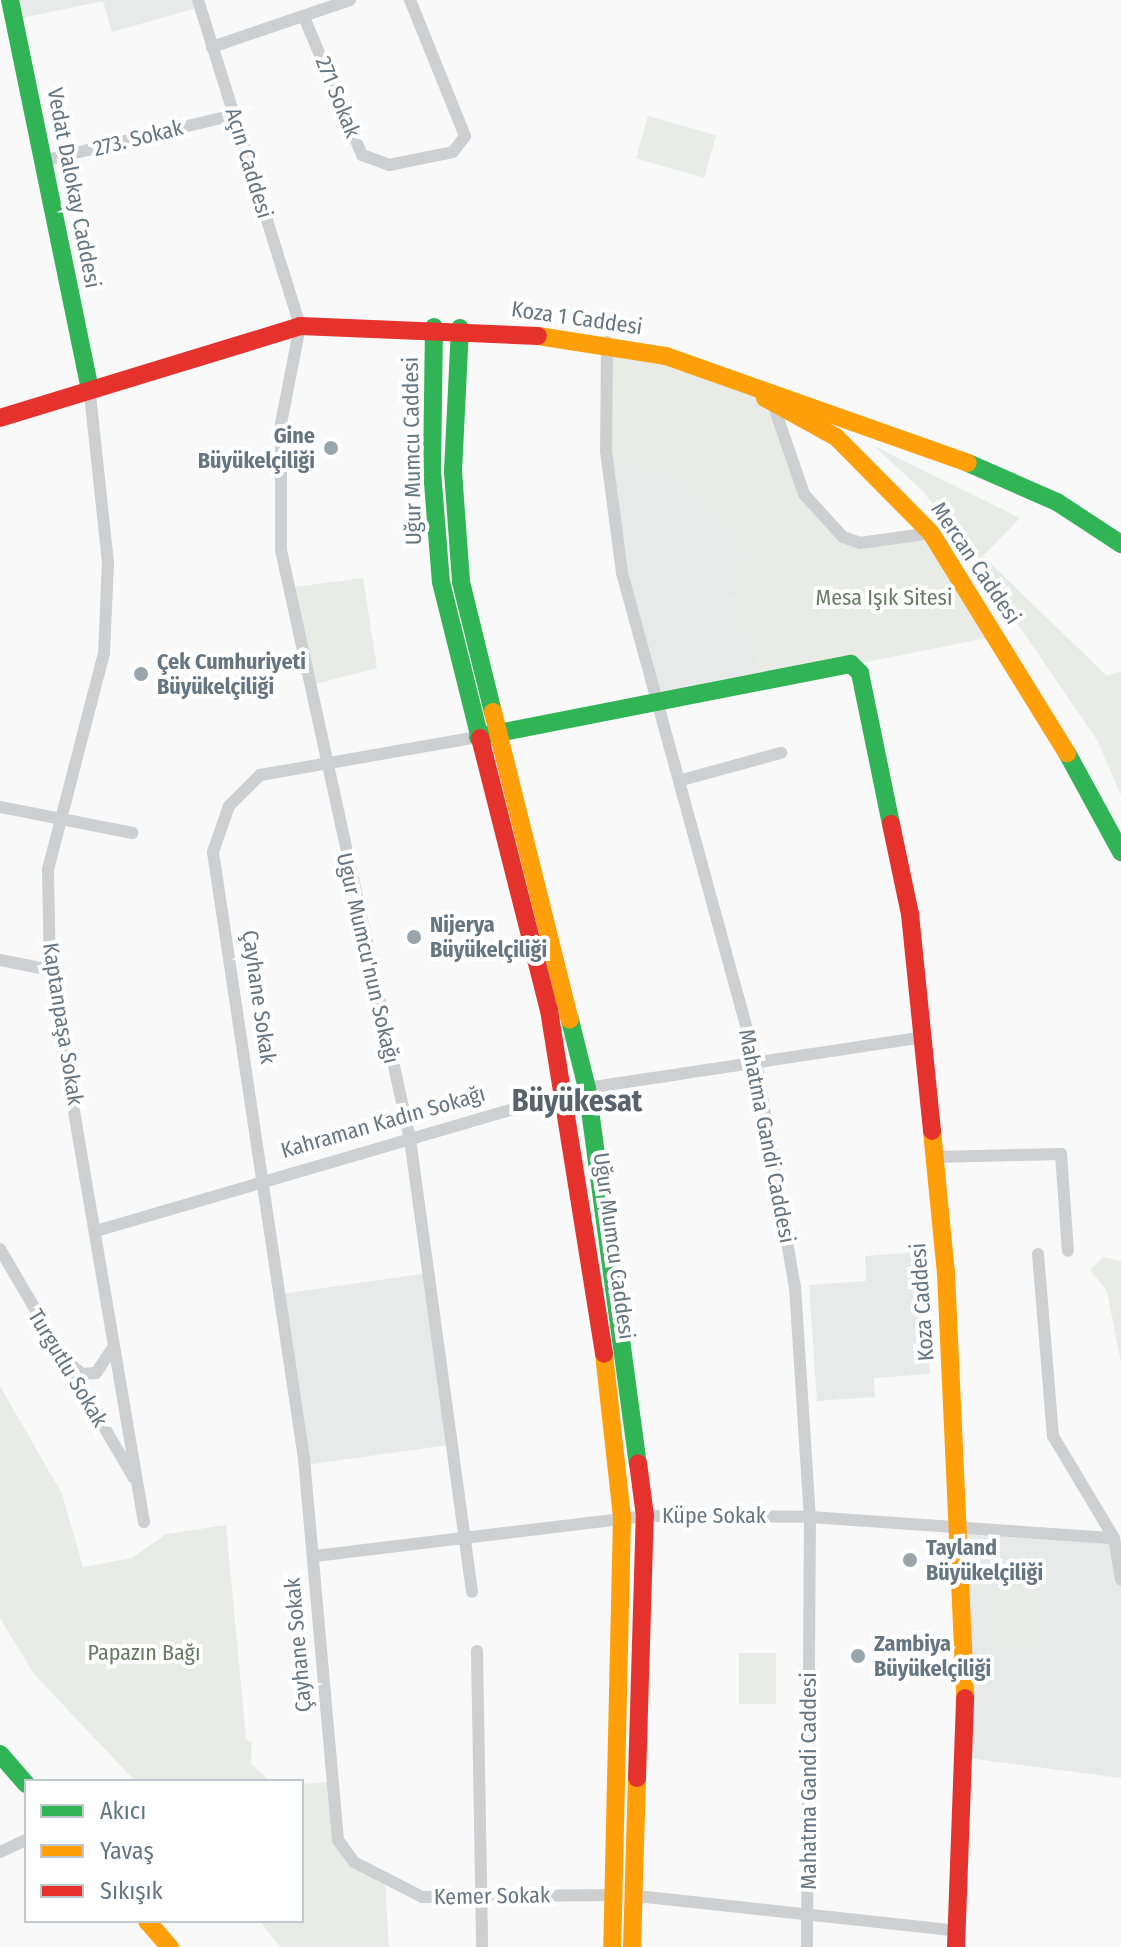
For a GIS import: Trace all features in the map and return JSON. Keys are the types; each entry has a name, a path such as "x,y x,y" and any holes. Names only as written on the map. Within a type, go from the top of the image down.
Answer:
{"main road":[{"name":"Vedat Dalokay Caddesi","path":"10,0 19,26 42,161 89,385"},
{"name":"Koza 1 Caddesi","path":"0,418 89,385 300,326 460,328 607,342 895,432 1057,502 1121,544"},
{"name":"Uğur Mumcu Caddesi","path":"434,327 436,553 478,737 567,1093 622,1517 617,1895 612,1947"},
{"name":"Uğur Mumcu Caddesi","path":"460,328 456,552 587,1088 645,1516 637,1896 632,1947"},
{"name":"Mercan Caddesi","path":"716,375 772,401 847,446 931,533 1050,721 1121,852"},
{"name":"Çayhane Sokak","path":"478,737 661,706 851,664"},
{"name":"Koza Caddesi","path":"851,664 860,673 910,914 925,1037 958,1525 968,1758 957,1939"},
{"name":"Kahraman Kadın Sokağı","path":"567,1093 587,1088"},
{"path":"0,1754 24,1782"},
{"path":"617,1895 637,1896"},
{"path":"149,1923 170,1947"}],"street":[{"name":"Açın Caddesi","path":"198,0 300,326"},
{"path":"212,47 350,0"},
{"name":"271 Sokak","path":"304,17 362,155 389,165 453,152 465,136 410,0"},
{"path":"0,25 19,26"},
{"name":"273. Sokak","path":"42,161 234,115"},
{"name":"Ugur Mumcu'nun Sokağı","path":"300,326 281,424 281,550 323,760 410,1139 472,1592"},
{"name":"Mahatma Gandi Caddesi","path":"607,342 612,513 626,591 682,780 756,1062 794,1279 810,1517 807,1947"},
{"name":"Kaptanpaşa Sokak","path":"89,385 108,562 104,653 58,816 48,870 50,970 144,1522"},
{"path":"772,401 804,494 843,537 860,543 931,533"},
{"name":"Çayhane Sokak","path":"338,1840 315,1556 213,852 218,828 244,788 260,775 323,760 478,737"},
{"path":"682,780 781,753"},
{"path":"0,807 132,833"},
{"path":"0,960 50,970"},
{"name":"Kahraman Kadın Sokağı","path":"587,1088 925,1037"},
{"name":"Kahraman Kadın Sokağı","path":"96,1231 567,1093"},
{"path":"934,1157 1061,1154 1068,1251"},
{"name":"Turgutlu Sokak","path":"0,1249 53,1346 138,1485"},
{"path":"1038,1254 1053,1436 1114,1538 1121,1579"},
{"path":"53,1346 82,1374 96,1373 107,1365 112,1333"},
{"name":"Küpe Sokak","path":"315,1556 466,1535 645,1516 810,1517 1114,1538"},
{"path":"477,1651 478,1897 482,1947"},
{"name":"Kemer Sokak","path":"338,1840 354,1862 422,1897 617,1895"},
{"path":"0,1852 24,1841"},
{"path":"637,1896 809,1915 957,1939"}],"shaded area":[{"path":"10,0 198,0 200,7 112,32 103,1 17,19"},
{"path":"607,461 678,475 722,518 750,559 767,682 661,706 626,591"},
{"path":"922,1252 930,1374 874,1378 875,1397 817,1401 809,1285 866,1281 865,1256"},
{"path":"429,1273 453,1444 303,1465 278,1294"},
{"path":"958,1525 1114,1538 1121,1579 1121,1778 968,1758"}],"green space":[{"path":"648,116 716,136 704,178 636,158"},
{"name":"Mesa Işık Sitesi","path":"607,342 772,401 804,494 850,541 931,533 997,636 767,682 730,598 736,594 732,568 749,558 722,518 678,475 607,461"},
{"path":"874,446 1020,518 983,556 1107,676 1121,671 1121,795 1097,740 976,563 924,492"},
{"path":"363,578 377,668 308,686 288,588"},
{"path":"1103,1257 1121,1261 1121,1363 1107,1291 1090,1270"},
{"name":"Papazın Bağı","path":"0,1386 62,1494 83,1567 132,1558 166,1534 226,1525 246,1739 252,1742 251,1764 269,1779 133,1779 34,1674 0,1618"},
{"path":"991,1586 1032,1586 1032,1648 991,1648"},
{"path":"739,1653 776,1653 776,1704 739,1704"},
{"path":"334,1782 338,1840 385,1881 389,1947 280,1947 262,1923 304,1923 304,1784"}],"traffic: fast":[{"path":"10,0 89,385"},
{"path":"434,327 432,471 441,582 480,738"},
{"path":"460,328 453,472 461,582 493,712"},
{"path":"968,463 1057,502 1121,544"},
{"path":"478,737 851,664 860,673 891,824"},
{"path":"1067,753 1121,852"},
{"path":"570,1020 587,1088 638,1463"},
{"path":"0,1754 24,1782"}],"traffic: slow":[{"path":"538,336 666,356 968,463"},
{"path":"765,398 836,437 931,533 1067,753"},
{"path":"493,712 570,1020"},
{"path":"932,1131 946,1273 965,1698"},
{"path":"604,1354 622,1517 612,1947"},
{"path":"632,1947 637,1778"},
{"path":"149,1923 170,1947"}],"traffic: jam":[{"path":"0,418 300,326 538,336"},
{"path":"480,738 549,1010 604,1354"},
{"path":"891,824 910,914 932,1131"},
{"path":"637,1778 645,1516 638,1463"},
{"path":"956,1947 965,1698"}],"place":[{"name":"Gine Büyükelçiliği","path":"331,448"},
{"name":"Çek Cumhuriyeti Büyükelçiliği","path":"141,674"},
{"name":"Nijerya Büyükelçiliği","path":"414,937"},
{"name":"Tayland Büyükelçiliği","path":"910,1560"},
{"name":"Zambiya Büyükelçiliği","path":"858,1656"}],"district":[{"name":"Büyükesat","path":"577,1101"}]}
